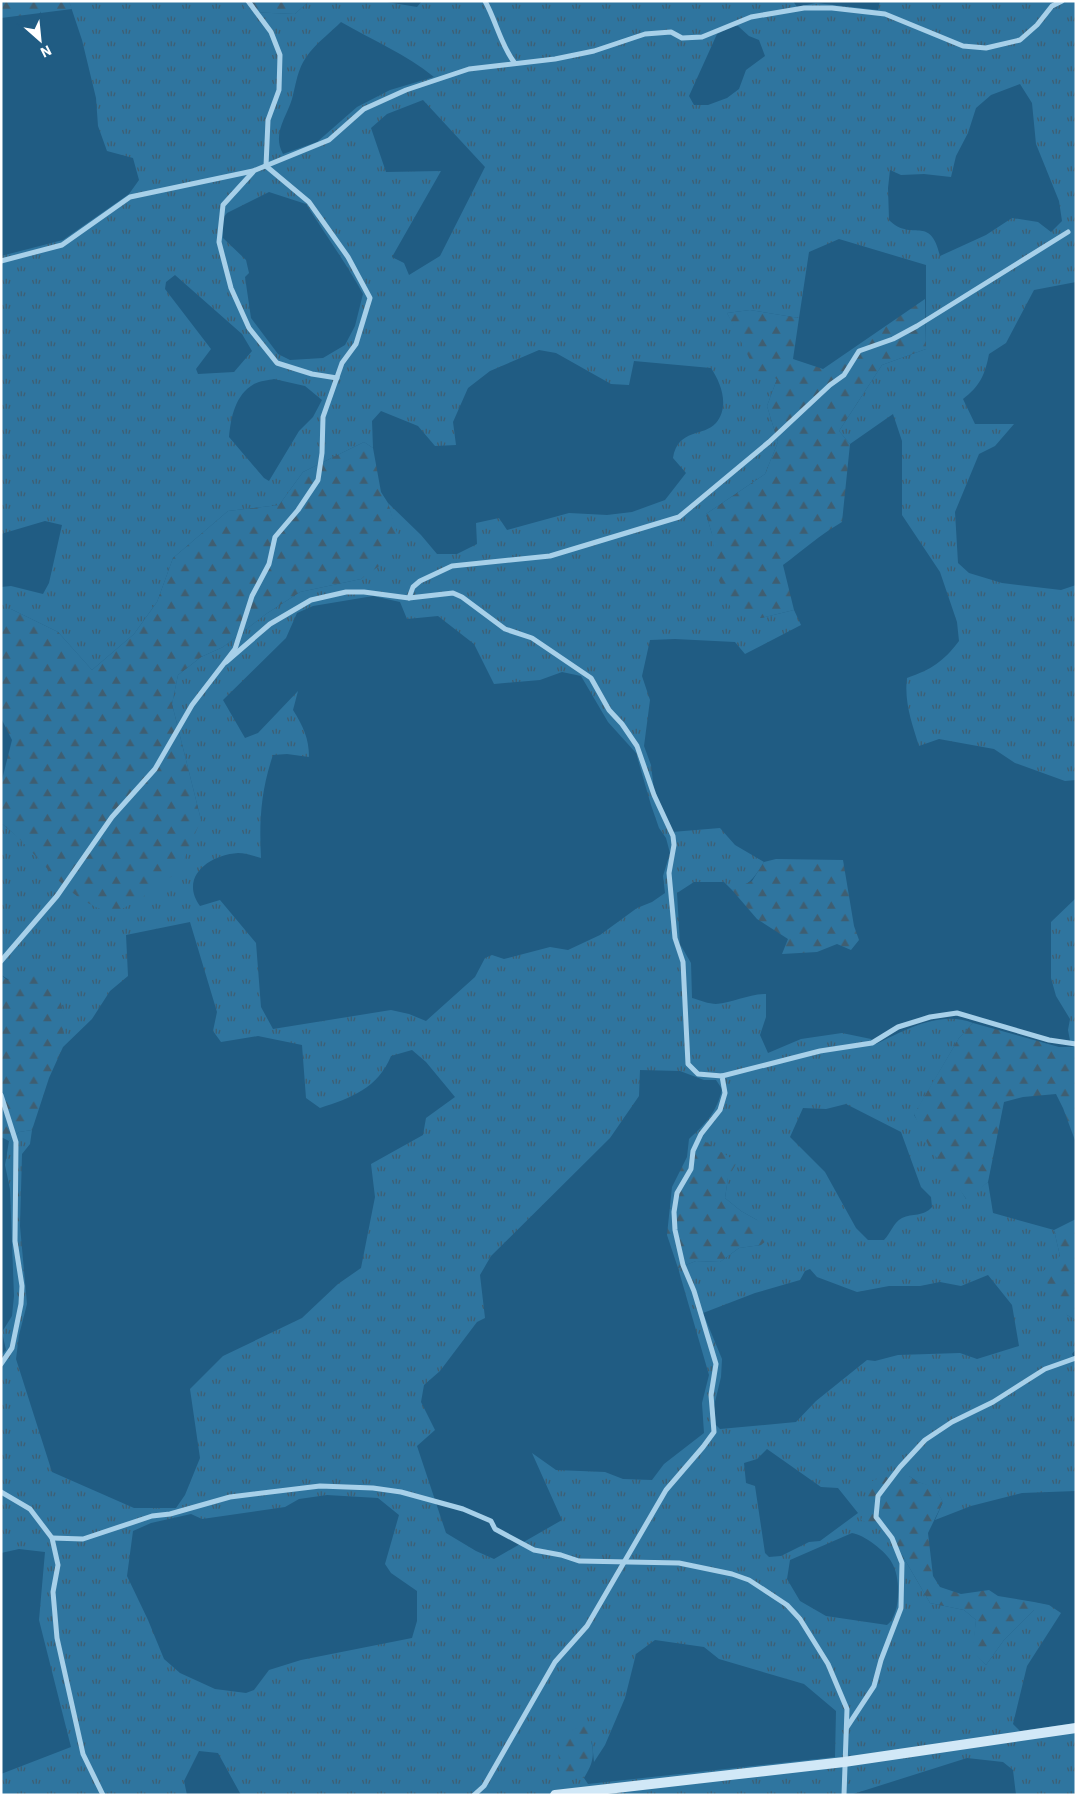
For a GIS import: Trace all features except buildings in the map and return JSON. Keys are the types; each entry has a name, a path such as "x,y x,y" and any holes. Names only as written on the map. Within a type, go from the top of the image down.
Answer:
{"street":[{"path":"248,1 271,32 280,54 279,90 268,120 266,135 266,166"},
{"path":"485,1 500,33 506,52 514,62"},
{"path":"1,261 62,245 130,197 253,171 266,166 329,140 364,109 406,90 469,69 514,62 555,59 594,51 645,34 671,32 682,38 702,37 751,17 804,8 832,8 884,14 963,46 986,48 1020,40 1037,25 1052,6 1062,1"},
{"path":"1,961 56,896 112,818 156,769 192,705 235,648 252,596 269,564 275,536 298,510 318,480 322,453 323,417 342,363 356,344 370,298 348,257 309,202 266,166"},
{"path":"253,171 222,205 219,242 231,288 249,328 277,363 312,374 337,378"},
{"path":"409,598 413,587 452,566 550,556 679,517 769,442 830,385 844,375 860,352 893,339 917,326 1068,232"},
{"path":"226,662 270,624 311,600 346,592 364,592 409,598 453,593 462,597 505,629 532,638 591,678 609,710 622,724 637,746 654,795 673,836 670,882 675,938 684,962 688,1064 698,1074 722,1076 820,1051 872,1043 898,1027 930,1017 957,1013 1048,1040 1076,1044"},
{"path":"474,1795 484,1786 555,1662 587,1626 622,1562 666,1490 714,1432 711,1394 716,1364 694,1291 682,1266 675,1230 674,1212 677,1194 690,1169 694,1151 701,1134 720,1110 726,1093 722,1076"},
{"path":"1,1095 16,1142 15,1241 22,1286 21,1304 12,1348 2,1364"},
{"path":"846,1729 874,1686 881,1660 901,1608 902,1563 892,1538 876,1517 878,1496 900,1467 925,1440 952,1422 993,1402 1045,1369 1076,1358"},
{"path":"52,1538 83,1538 152,1516 170,1514 230,1497 320,1486 364,1488 401,1492 463,1508 491,1521 495,1529 534,1550 561,1555 579,1561 679,1563 732,1574 749,1580 787,1605 800,1618 828,1664 847,1709 844,1795"},
{"path":"1,1492 30,1509 52,1538 58,1565 54,1592 56,1638 84,1754 102,1795"},
{"path":"555,1795 844,1762 1076,1728"}],"green space":[{"path":"1,1 69,1 72,9 1,18"},
{"path":"69,1 240,1 249,12 295,14 309,1 381,1 417,7 422,1 793,1 797,7 816,3 878,10 880,1 1076,1 1076,282 1034,290 1006,343 989,354 981,380 963,399 975,424 1014,424 995,446 979,454 955,512 958,563 969,573 1002,583 1061,590 1076,585 1076,780 1065,781 1015,763 994,749 939,739 919,746 908,704 907,678 936,664 953,648 959,641 957,622 940,572 902,515 902,441 893,414 850,444 839,431 882,365 926,349 926,265 839,239 809,252 799,318 750,310 727,313 739,335 777,379 767,406 778,442 765,474 706,514 712,534 761,618 794,610 801,625 745,654 735,642 675,639 650,640 642,676 650,700 644,746 651,765 654,790 672,832 720,828 735,845 764,862 748,883 738,888 732,890 724,882 694,882 677,893 680,944 691,963 692,998 716,1004 753,995 766,994 766,1017 760,1035 768,1053 801,1039 842,1033 871,1039 876,1044 923,1023 935,1020 948,1019 973,1023 959,1038 914,1115 966,1199 988,1182 993,1213 1054,1230 1060,1256 1067,1315 1076,1320 1076,1349 1072,1354 1076,1361 1076,1491 1022,1493 971,1506 935,1520 943,1502 935,1488 918,1482 909,1476 887,1529 930,1603 964,1610 976,1620 973,1652 986,1665 1004,1640 1034,1610 1034,1602 1049,1605 1061,1613 1027,1666 1013,1724 1020,1731 1076,1723 1076,1795 1016,1795 1013,1770 1003,1762 967,1758 850,1795 241,1795 218,1753 199,1751 184,1781 187,1795 1,1795 1,1774 71,1747 39,1620 45,1552 19,1549 1,1553 1,1355 6,1350 2,1332 12,1316 14,1296 10,1189 5,1165 9,1141 19,1132 32,1130 30,1144 22,1154 20,1226 27,1304 19,1335 16,1359 52,1472 134,1508 176,1508 185,1495 200,1458 190,1389 223,1356 302,1318 338,1284 361,1268 375,1197 371,1164 423,1135 426,1118 455,1097 426,1062 412,1050 391,1056 379,1076 353,1096 320,1108 306,1098 302,1045 258,1036 221,1042 213,1031 217,1012 190,922 126,935 128,976 110,991 92,1019 63,1047 63,1011 1,975 1,823 26,845 64,885 201,820 172,704 178,675 201,657 223,647 266,614 300,592 361,579 397,536 388,503 421,535 437,554 457,554 477,544 476,523 499,518 507,530 569,513 607,515 632,512 665,500 686,473 673,458 676,448 686,437 705,430 716,423 723,409 721,388 711,368 634,361 629,385 611,384 556,353 539,350 490,371 468,388 453,422 456,445 435,446 418,426 381,411 372,421 373,448 364,442 303,472 279,505 228,511 173,558 157,602 134,634 92,670 58,632 11,609 1,609 1,587 11,586 43,594 49,583 62,525 45,521 1,534 1,256 63,240 129,194 139,180 133,158 107,151 98,126 96,98 82,40","holes":["341,22 400,54 434,77 390,90 357,107 317,142 283,154 279,140 281,126 292,99 300,69 317,44","738,26 749,36 759,40 765,56 746,70 739,89 727,98 708,105 694,105 689,96 717,34","1020,84 1032,103 1036,144 1059,201 1062,221 1051,232 1038,222 1012,218 986,235 940,256 931,235 919,230 905,229 889,220 888,188 890,170 901,175 924,174 951,177 956,156 968,133 976,108 991,95","423,100 485,167 440,256 409,275 404,263 392,257 441,171 386,172 371,128 387,114","269,192 306,204 363,294 355,326 345,345 323,358 290,360 278,354 251,318 245,277 249,273 246,260 223,238 223,218 227,213","175,275 242,334 252,351 234,372 198,374 196,369 211,349 165,289 166,282","274,379 305,386 322,400 313,417 299,431 269,481 264,478 229,437 231,422 238,400 242,394 259,382","373,596 400,602 407,619 438,616 474,644 494,684 540,680 562,672 581,676 608,722 636,753 651,805 659,828 666,838 670,853 663,876 665,893 652,902 637,908 600,935 568,950 550,947 504,959 492,955 485,958 475,977 426,1021 409,1014 391,1010 273,1029 261,1007 256,943 220,900 200,906 194,895 193,886 195,877 200,869 217,858 238,853 261,858 260,831 262,806 273,755 287,754 309,757 305,732 293,710 298,691 258,733 245,738 223,700 286,638 297,613 313,606","640,1070 680,1071 704,1080 716,1080 722,1089 714,1111 689,1139 701,1139 728,1178 725,1198 741,1211 757,1220 761,1245 739,1248 720,1262 696,1261 678,1268 709,1375 702,1403 704,1433 664,1464 652,1480 623,1479 605,1472 556,1470 532,1453 562,1520 494,1559 476,1551 446,1533 417,1446 435,1430 421,1402 424,1385 440,1371 477,1322 485,1318 480,1275 491,1256 610,1138 639,1096","846,1104 901,1132 921,1187 931,1197 932,1207 921,1214 899,1220 884,1240 868,1240 856,1228 825,1172 790,1137 803,1108 826,1109","810,1269 817,1277 857,1292 889,1286 920,1286 940,1282 961,1286 988,1275 1012,1305 1019,1346 977,1359 960,1353 898,1355 875,1361 867,1360 816,1401 796,1422 720,1429 716,1425 714,1406 721,1377 722,1359 703,1313 755,1293 800,1280 805,1271","767,1449 821,1487 838,1488 858,1513 820,1541 809,1542 781,1556 769,1557 765,1553 755,1486 746,1483 744,1463 757,1459","327,1495 378,1498 399,1515 385,1564 391,1573 417,1591 417,1621 412,1638 301,1660 269,1670 254,1690 246,1693 215,1689 180,1673 164,1659 127,1576 133,1531 151,1523 191,1514 202,1519 285,1507 299,1499","852,1533 868,1540 880,1549 892,1563 895,1570 898,1586 897,1605 892,1620 887,1625 826,1616 800,1601 787,1579 790,1560","655,1640 704,1647 719,1659 804,1684 836,1711 835,1757 588,1784 584,1778 561,1778 592,1742 594,1762 605,1745 625,1698 636,1654"]},
{"path":"240,1 309,1 295,14 248,12"},
{"path":"925,299 926,349 882,365 839,431 850,444 842,522 783,565 794,610 761,618 731,608 717,576 712,534 706,514 765,474 778,442 767,406 777,379 755,370 727,313 750,310 799,318 793,359 823,369"},
{"path":"364,442 373,448 381,492 388,503 398,536 382,564 361,579 300,592 266,614 223,647 201,657 178,675 172,704 201,820 179,871 137,901 114,913 96,907 80,898 53,875 1,823 1,784 12,740 1,718 1,609 11,609 58,632 92,670 134,634 157,602 173,558 228,511 279,505 303,472"},
{"path":"776,859 843,860 854,926 859,940 851,950 837,944 817,952 782,954 788,939 757,919 732,890 752,881 764,862"},
{"path":"1076,898 1076,1047 1071,1046 1068,1030 1070,1019 1056,996 1051,978 1051,922"},
{"path":"32,972 58,993 63,1011 63,1047 49,1078 32,1130 19,1132 9,1141 1,1137 1,975 7,980"},
{"path":"973,1023 1059,1047 1076,1047 1076,1143 1056,1094 1023,1097 1004,1102 988,1182 967,1200 929,1147 914,1114 959,1038"},
{"path":"689,1139 701,1139 737,1162 728,1178 725,1198 741,1211 757,1220 771,1237 761,1245 739,1248 720,1262 696,1261 678,1268 667,1235 672,1187 687,1157"},
{"path":"1076,1219 1076,1320 1067,1315 1041,1273 1060,1256 1054,1230"},
{"path":"909,1476 918,1482 935,1487 943,1502 928,1533 933,1576 940,1587 961,1594 989,1590 998,1596 1034,1602 1034,1610 1004,1640 986,1665 972,1652 976,1620 964,1610 930,1603 887,1529 861,1520 872,1481 882,1477"},
{"path":"586,1724 593,1752 591,1764 584,1778 561,1778 558,1751 561,1735"}]}
